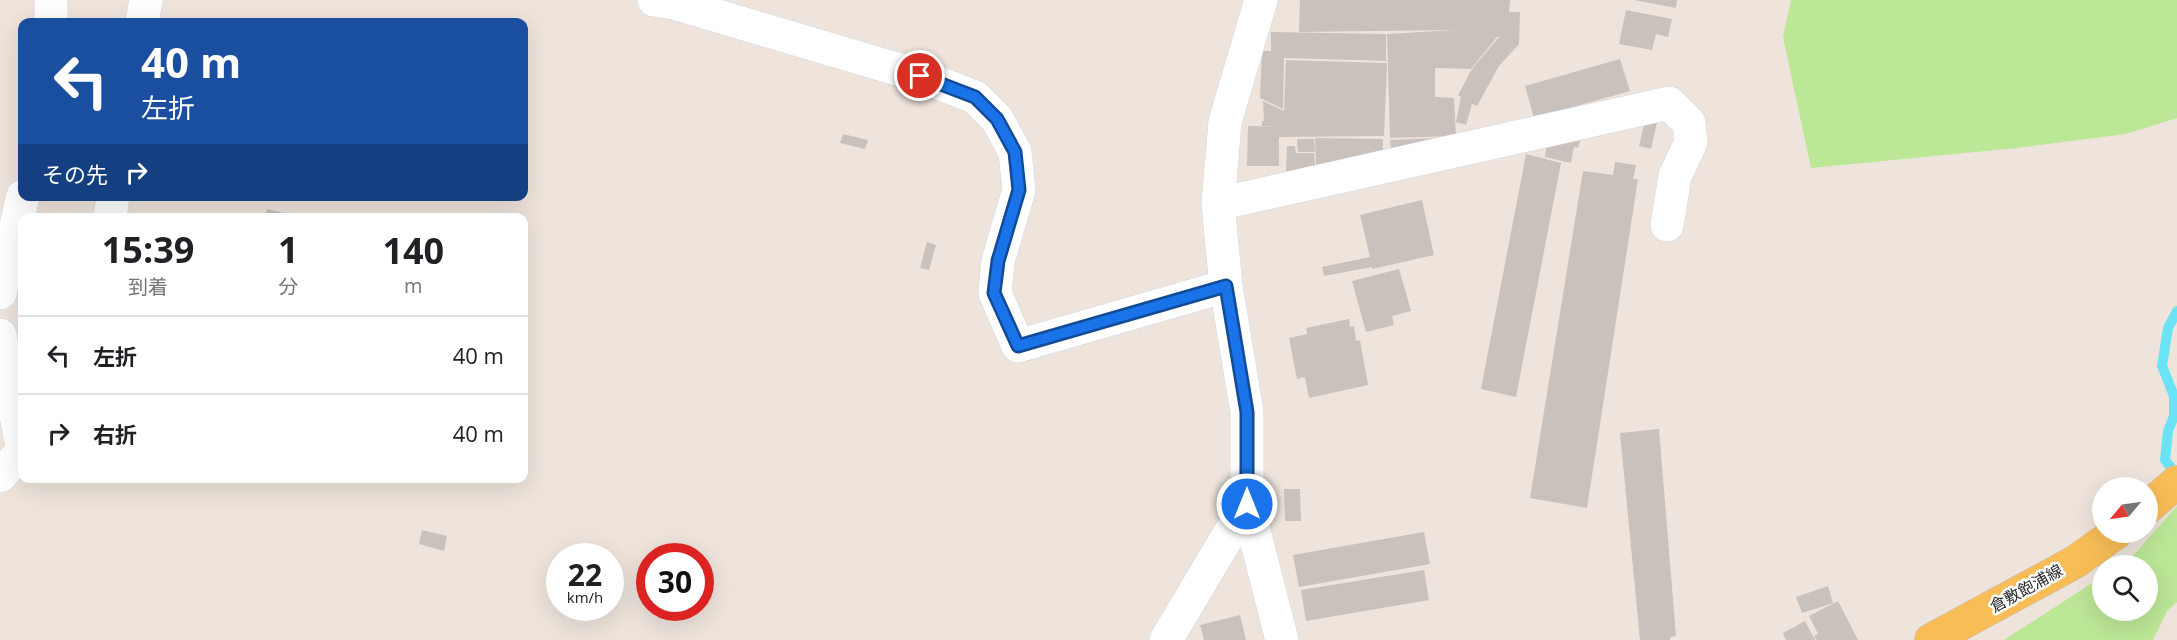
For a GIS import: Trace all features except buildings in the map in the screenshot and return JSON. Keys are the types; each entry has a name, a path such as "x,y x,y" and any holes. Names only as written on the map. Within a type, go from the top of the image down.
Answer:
{"main road":[{"path":"2158,498 2177,482"},
{"name":"倉敷飽浦線","path":"1931,640 2075,562 2102,543"}],"street":[{"path":"51,0 51,18"},
{"path":"143,18 146,0"},
{"path":"654,0 674,3 920,76 975,97 997,119 1015,152 1019,190 998,261 994,293 1018,346 1226,286"},
{"path":"1261,0 1225,123 1218,204 1226,286 1247,412 1247,504 1282,640"},
{"path":"1218,204 1670,103 1689,123 1690,142 1675,176 1667,225"},
{"path":"0,293 18,217"},
{"path":"0,335 18,426"},
{"path":"0,476 18,456"},
{"path":"1166,640 1247,504"}],"green space":[{"path":"1791,0 2177,0 2177,118 2126,134 2017,148 1811,168 1783,37"},
{"path":"2177,506 2177,602 2167,611 2153,640 2004,640 2092,583 2092,621 2158,621 2158,555 2134,555 2144,543 2158,543 2158,527"}],"waterway":[{"path":"2177,311 2168,328 2162,366 2174,396 2174,416 2168,431 2165,460 2177,475"}],"route":[{"path":"920,76 975,97 997,119 1015,152 1019,190 998,261 994,293 1018,346 1226,286 1247,412 1247,504"}]}
